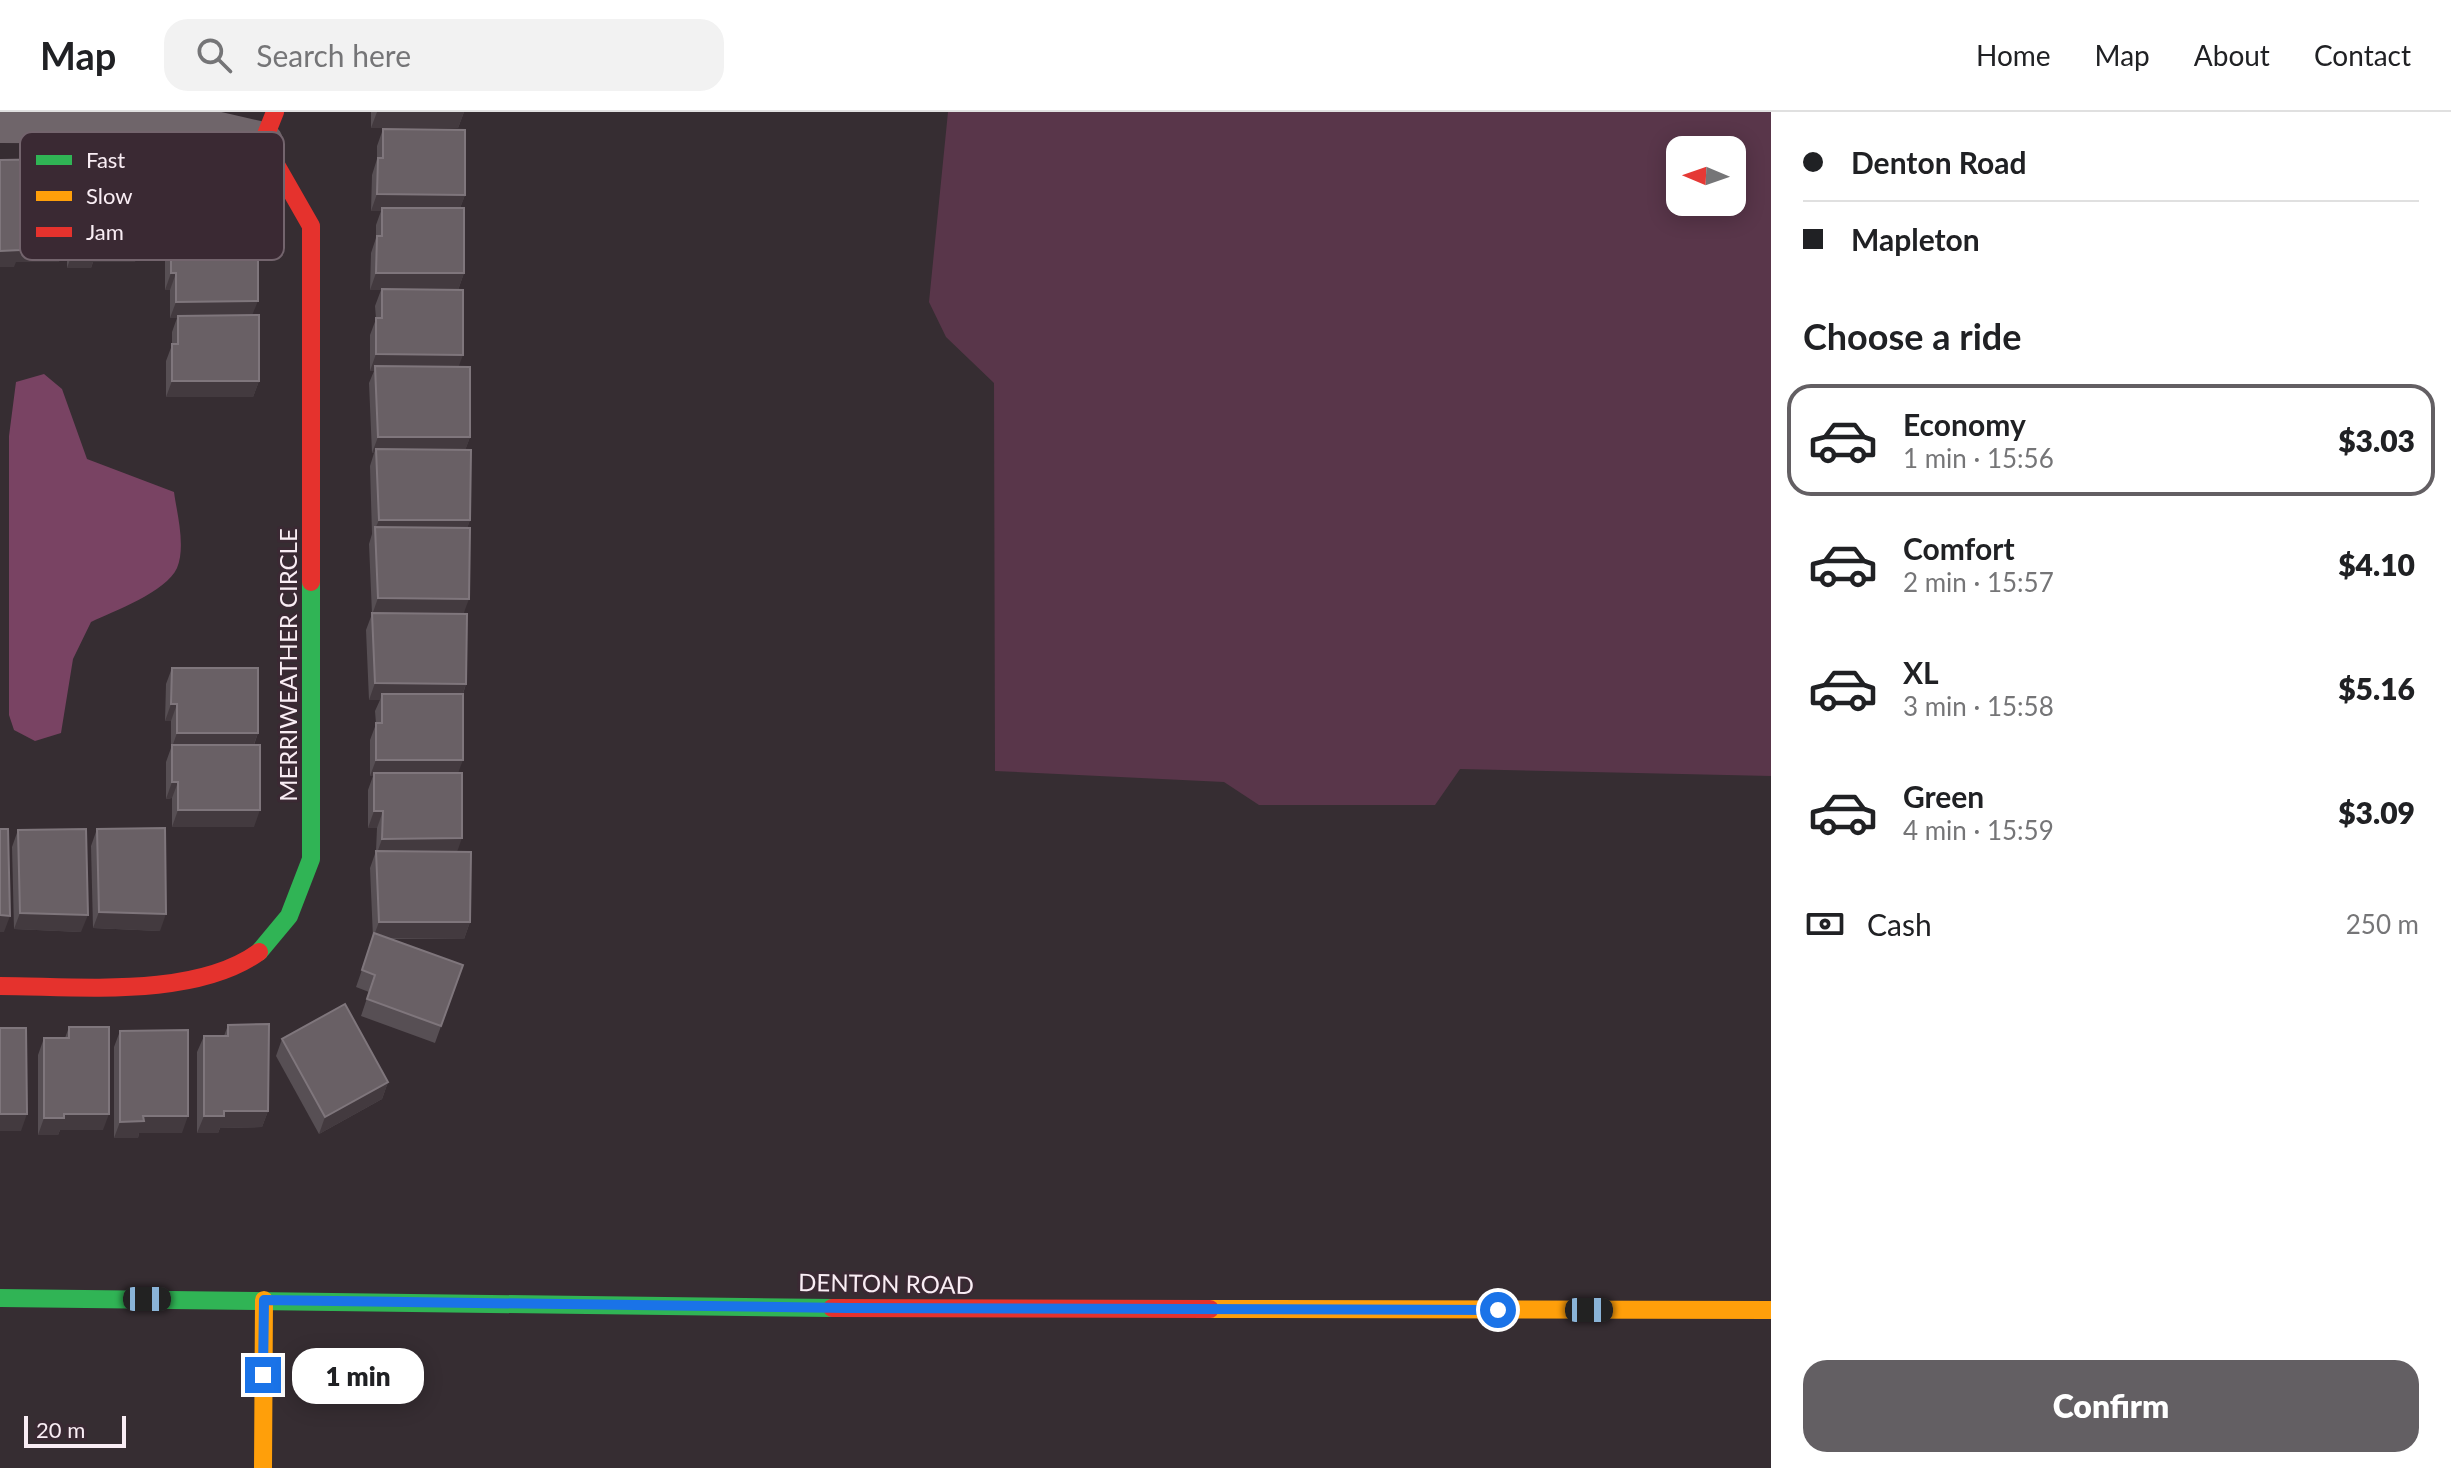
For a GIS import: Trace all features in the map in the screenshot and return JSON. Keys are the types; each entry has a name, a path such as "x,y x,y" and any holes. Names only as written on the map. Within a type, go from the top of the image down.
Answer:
{"street":[{"path":"0,123 269,127"},
{"name":"MERRIWEATHER CIRCLE","path":"0,986 172,983 233,967 266,948 289,919 302,892 311,859 311,226 284,162"},
{"name":"DENTON ROAD","path":"0,1298 846,1308 1771,1310"},
{"path":"263,1468 264,1300"}],"shaded area":[{"path":"948,112 1771,112 1771,776 1460,769 1435,805 1259,805 1224,782 995,771 994,383 946,337 929,302"},
{"path":"44,374 62,389 87,459 174,492 181,550 177,568 162,585 91,622 73,659 61,733 35,741 14,730 9,715 9,436 16,382"}],"building":[{"path":"383,129 465,130 465,195 377,194 378,158 383,158"},
{"path":"0,160 20,160 20,250 0,251"},
{"path":"382,208 464,208 464,273 376,273 377,236 382,236"},
{"path":"171,260 258,260 258,301 176,302 176,273 171,273"},
{"path":"382,289 463,290 463,355 376,354 376,318 382,318"},
{"path":"259,315 259,381 172,381 172,344 178,344 178,316"},
{"path":"375,366 470,367 470,437 378,437"},
{"path":"376,449 471,450 470,520 379,520"},
{"path":"375,527 470,528 469,599 378,598"},
{"path":"372,613 467,614 466,684 375,683"},
{"path":"172,668 258,668 258,733 177,733 177,704 171,704"},
{"path":"382,694 463,694 463,760 376,760 376,723 382,723"},
{"path":"172,745 260,745 260,810 178,810 178,782 172,782"},
{"path":"374,773 462,773 462,838 382,839 383,811 374,811"},
{"path":"165,828 166,914 99,912 97,829"},
{"path":"0,829 8,829 10,916 0,915"},
{"path":"86,829 88,915 20,913 18,830"},
{"path":"376,851 471,852 470,922 379,922"},
{"path":"374,933 463,965 441,1026 367,999 375,975 362,970"},
{"path":"345,1004 388,1082 325,1117 282,1039"},
{"path":"269,1024 268,1111 224,1111 224,1116 204,1116 204,1036 228,1036 228,1025"},
{"path":"69,1027 109,1027 109,1114 64,1114 64,1118 44,1118 44,1038 69,1038"},
{"path":"0,1028 26,1028 27,1114 0,1114"},
{"path":"188,1030 188,1116 143,1116 144,1121 120,1122 120,1031"}],"traffic: fast":[{"path":"259,952 289,916 311,859 311,582"},
{"path":"0,1298 832,1308"}],"traffic: slow":[{"path":"263,1468 264,1300"},
{"path":"1210,1309 1771,1310"}],"traffic: jam":[{"path":"267,132 275,112"},
{"path":"284,179 311,226 311,582"},
{"path":"0,986 99,988 169,983 232,967 259,952"},
{"path":"832,1308 1210,1309"}],"route":[{"path":"263,1375 264,1300 846,1308 1498,1310"}]}
